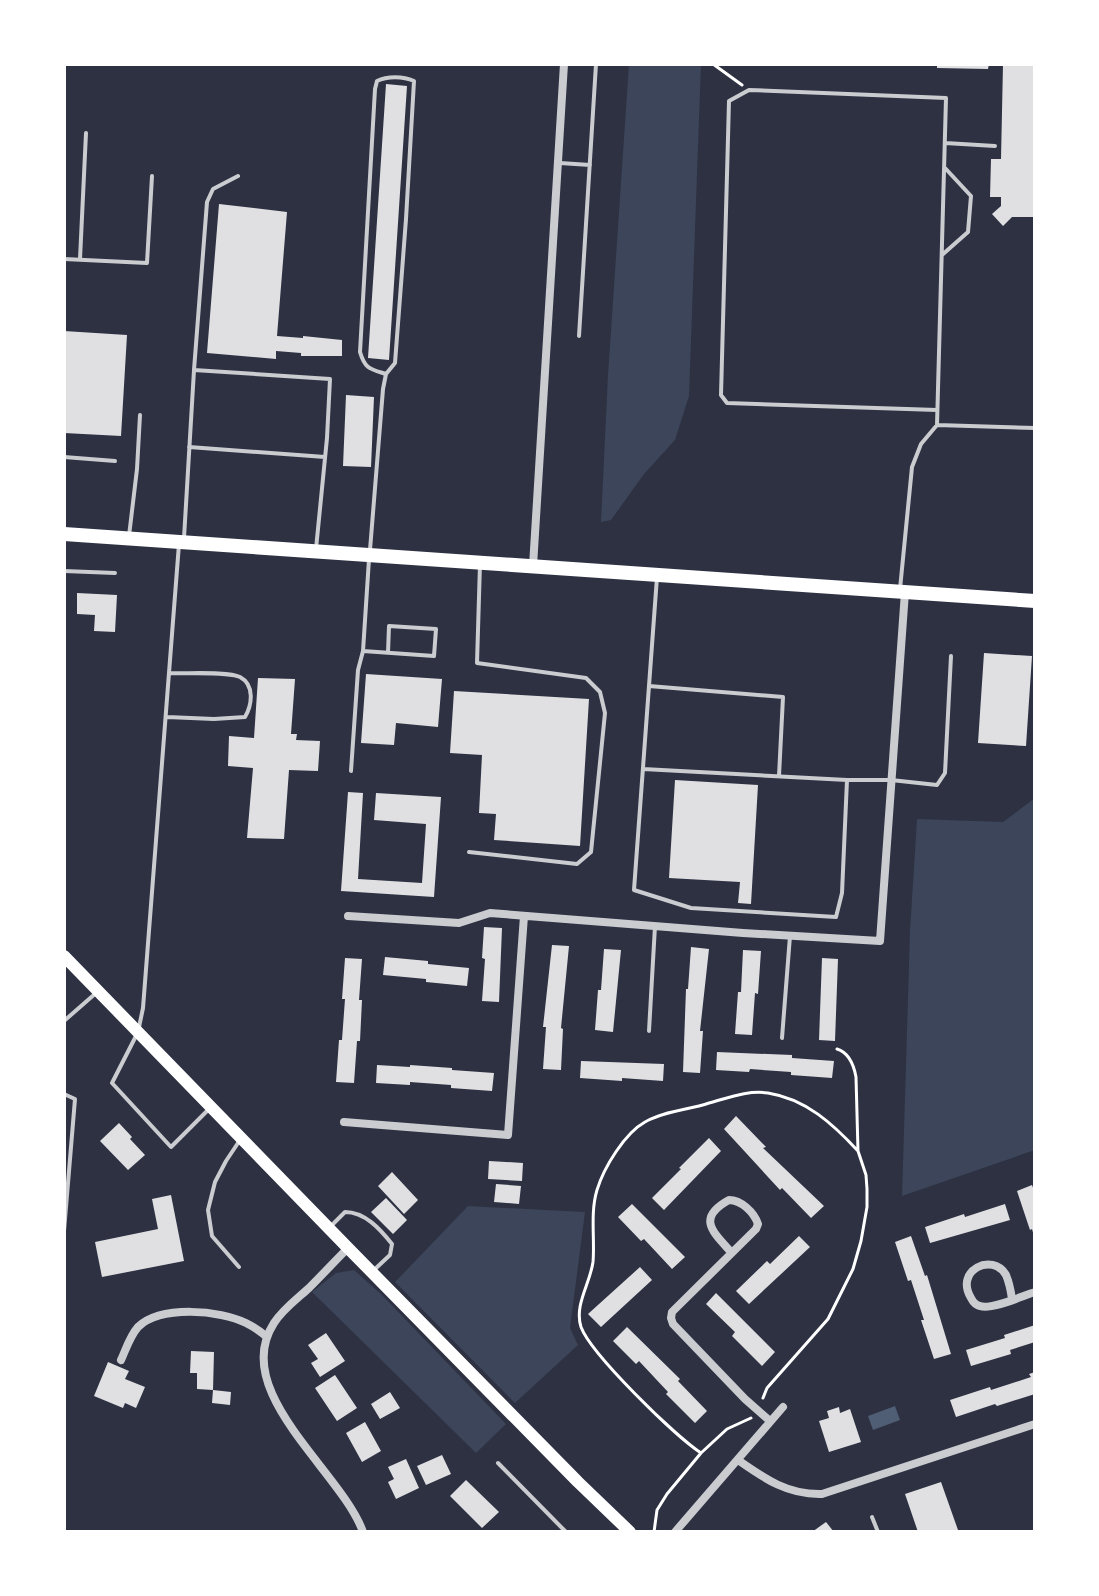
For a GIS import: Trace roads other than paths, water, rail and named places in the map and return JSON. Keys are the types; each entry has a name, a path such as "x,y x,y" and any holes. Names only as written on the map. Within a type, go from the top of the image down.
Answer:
{"main road":[{"path":"64,534 1035,601"},
{"path":"64,956 630,1532"}],"street":[{"path":"533,566 564,64"},
{"path":"348,916 459,923 490,913 880,941 902,592"},
{"path":"344,1122 508,1135 524,916"},
{"path":"731,1252 709,1226 713,1212 729,1200 735,1200 757,1219 756,1229 672,1312 671,1318 673,1324 770,1421"},
{"path":"348,1248 283,1311 273,1324 264,1350 266,1379 273,1396 286,1419 345,1500 363,1532"},
{"path":"1012,1299 1006,1275 993,1264 971,1271 967,1278 969,1295 973,1303 981,1307 1012,1299 1035,1292"},
{"path":"121,1360 129,1340 139,1327 157,1317 182,1312 198,1311 233,1318 247,1323 267,1337"},
{"path":"675,1532 783,1407"},
{"path":"738,1460 773,1483 792,1491 805,1495 822,1494 1035,1424"}],"lane":[{"path":"579,336 596,64"},
{"path":"351,771 371,523 386,374 395,363 406,219 414,81 401,78 383,78 377,81 375,89 360,352 369,368 386,374"},
{"path":"902,592 912,467 921,444 937,425 946,98 749,90 729,101 721,395 727,403 937,410"},
{"path":"80,259 86,133"},
{"path":"945,143 995,146"},
{"path":"558,163 590,165"},
{"path":"942,255 968,232 971,196 944,167"},
{"path":"64,259 147,263 152,176"},
{"path":"211,1107 171,1147 112,1083 138,1032 144,1003 207,202 213,189 238,176"},
{"path":"194,370 330,379 316,551"},
{"path":"129,538 140,415"},
{"path":"937,425 1035,428"},
{"path":"189,447 325,457"},
{"path":"64,457 115,461"},
{"path":"469,852 577,864 591,852 605,713 600,692 586,678 477,663 480,562"},
{"path":"64,571 115,573"},
{"path":"657,574 634,890 691,908 836,917 842,893 847,780"},
{"path":"363,651 388,653 434,656 436,629 389,626 388,653"},
{"path":"643,769 891,780 937,785 945,773 951,656"},
{"path":"166,717 232,719 245,717 250,707 247,683 240,678 169,673"},
{"path":"649,686 783,697 779,776"},
{"path":"649,1031 655,926"},
{"path":"782,1038 790,936"},
{"path":"64,1021 98,991"},
{"path":"64,1094 75,1099 64,1231"},
{"path":"239,1267 212,1236 208,1210 215,1182 241,1138"},
{"path":"329,1228 345,1212 356,1212 381,1230 392,1244 390,1255 372,1272"},
{"path":"498,1463 566,1532"},
{"path":"872,1517 878,1532"}]}
